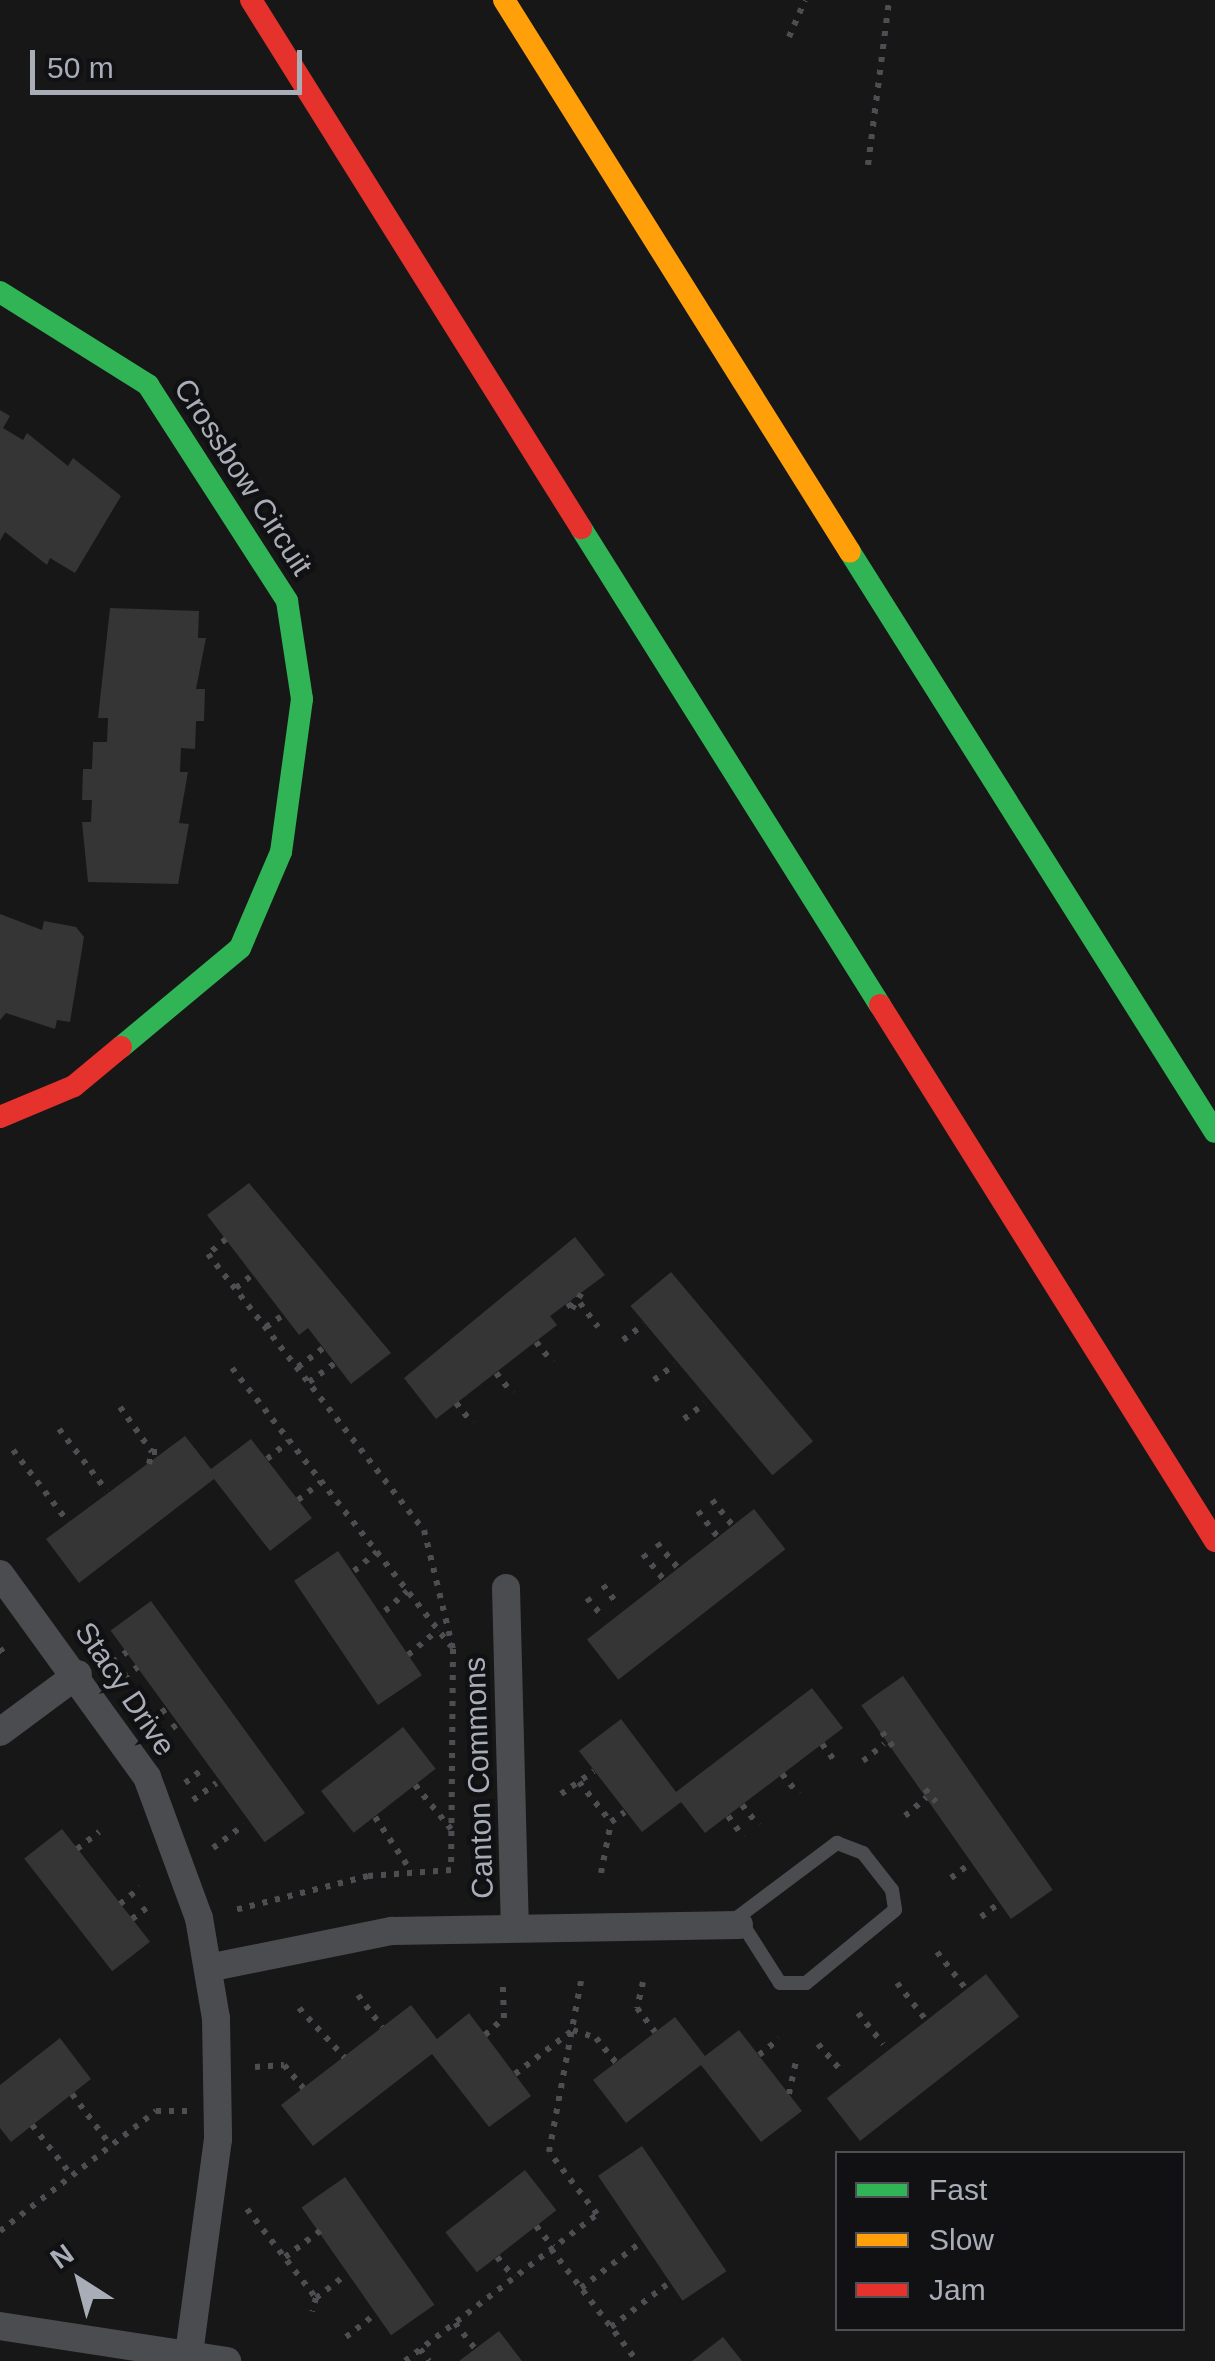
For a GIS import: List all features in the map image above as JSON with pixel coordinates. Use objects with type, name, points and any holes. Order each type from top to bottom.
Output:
[{"type":"main road","points":[[251,0],[1215,1542]]},
{"type":"main road","points":[[504,0],[1215,1132]]},
{"type":"main road","name":"Crossbow Circuit","points":[[0,292],[148,385],[288,601],[302,699],[280,852],[240,948],[74,1086],[0,1116]]},
{"type":"street","name":"Stacy Drive","points":[[0,1574],[78,1674],[168,1822],[208,1968],[218,2139],[188,2358]]},
{"type":"street","name":"Canton Commons","points":[[506,1588],[515,1923],[739,1924]]},
{"type":"street","points":[[0,1732],[78,1674]]},
{"type":"street","points":[[208,1968],[343,1937],[515,1923]]},
{"type":"street","points":[[0,2326],[227,2361]]},
{"type":"lane","points":[[837,1843],[862,1854],[895,1900],[888,1920],[794,1985],[771,1976],[739,1924],[742,1911],[837,1843]]},
{"type":"path","points":[[789,37],[805,0]]},
{"type":"path","points":[[868,165],[889,0]]},
{"type":"path","points":[[226,1240],[208,1254],[424,1530],[453,1649],[451,1870],[412,1872],[231,1911]]},
{"type":"path","points":[[236,1288],[252,1274]]},
{"type":"path","points":[[580,1302],[583,1291]]},
{"type":"path","points":[[568,1303],[580,1302]]},
{"type":"path","points":[[580,1302],[598,1327]]},
{"type":"path","points":[[266,1327],[283,1315]]},
{"type":"path","points":[[623,1340],[644,1324]]},
{"type":"path","points":[[536,1342],[552,1362]]},
{"type":"path","points":[[298,1367],[323,1348]]},
{"type":"path","points":[[308,1382],[335,1363]]},
{"type":"path","points":[[654,1380],[674,1364]]},
{"type":"path","points":[[232,1368],[453,1649]]},
{"type":"path","points":[[496,1373],[512,1393]]},
{"type":"path","points":[[684,1420],[705,1402]]},
{"type":"path","points":[[456,1403],[472,1424]]},
{"type":"path","points":[[120,1407],[152,1452],[149,1464]]},
{"type":"path","points":[[59,1428],[107,1491]]},
{"type":"path","points":[[267,1459],[289,1441]]},
{"type":"path","points":[[13,1450],[68,1522]]},
{"type":"path","points":[[152,1452],[164,1452]]},
{"type":"path","points":[[298,1500],[321,1482]]},
{"type":"path","points":[[712,1500],[733,1526]]},
{"type":"path","points":[[698,1511],[718,1538]]},
{"type":"path","points":[[657,1543],[678,1568]]},
{"type":"path","points":[[354,1571],[377,1552]]},
{"type":"path","points":[[643,1554],[664,1579]]},
{"type":"path","points":[[603,1585],[618,1605]]},
{"type":"path","points":[[385,1611],[407,1592]]},
{"type":"path","points":[[587,1598],[602,1616]]},
{"type":"path","points":[[408,1655],[438,1630]]},
{"type":"path","points":[[114,1662],[127,1652]]},
{"type":"path","points":[[124,1677],[138,1667]]},
{"type":"path","points":[[151,1720],[169,1707]]},
{"type":"path","points":[[162,1736],[180,1722]]},
{"type":"path","points":[[882,1732],[884,1744]]},
{"type":"path","points":[[822,1744],[837,1764]]},
{"type":"path","points":[[884,1744],[894,1749]]},
{"type":"path","points":[[863,1761],[884,1744]]},
{"type":"path","points":[[185,1783],[204,1768]]},
{"type":"path","points":[[561,1794],[594,1771]]},
{"type":"path","points":[[782,1774],[798,1794]]},
{"type":"path","points":[[579,1782],[611,1822]]},
{"type":"path","points":[[193,1800],[216,1783]]},
{"type":"path","points":[[415,1785],[452,1830]]},
{"type":"path","points":[[925,1788],[926,1798]]},
{"type":"path","points":[[926,1798],[936,1802]]},
{"type":"path","points":[[905,1816],[926,1798]]},
{"type":"path","points":[[742,1805],[758,1825]]},
{"type":"path","points":[[601,1872],[611,1822],[625,1812]]},
{"type":"path","points":[[728,1816],[743,1837]]},
{"type":"path","points":[[375,1817],[412,1872]]},
{"type":"path","points":[[213,1848],[244,1825]]},
{"type":"path","points":[[77,1848],[99,1832]]},
{"type":"path","points":[[951,1878],[971,1863]]},
{"type":"path","points":[[120,1904],[140,1888]]},
{"type":"path","points":[[982,1917],[1001,1902]]},
{"type":"path","points":[[132,1919],[152,1904]]},
{"type":"path","points":[[937,1952],[966,1990]]},
{"type":"path","points":[[485,2034],[504,2018],[503,1980]]},
{"type":"path","points":[[405,2361],[597,2214],[549,2152],[582,1981]]},
{"type":"path","points":[[643,1982],[637,2008],[655,2032]]},
{"type":"path","points":[[896,1983],[926,2020]]},
{"type":"path","points":[[358,1995],[382,2027]]},
{"type":"path","points":[[299,2008],[344,2057]]},
{"type":"path","points":[[858,2012],[882,2044]]},
{"type":"path","points":[[573,2030],[596,2038],[616,2063]]},
{"type":"path","points":[[514,2074],[573,2030]]},
{"type":"path","points":[[758,2055],[778,2039]]},
{"type":"path","points":[[818,2044],[844,2074]]},
{"type":"path","points":[[789,2094],[796,2062]]},
{"type":"path","points":[[255,2067],[284,2065],[303,2088]]},
{"type":"path","points":[[72,2094],[111,2146]]},
{"type":"path","points":[[0,2231],[156,2111],[198,2111]]},
{"type":"path","points":[[32,2125],[72,2176]]},
{"type":"path","points":[[248,2209],[316,2298]]},
{"type":"path","points":[[536,2226],[635,2358],[624,2361]]},
{"type":"path","points":[[285,2257],[320,2231]]},
{"type":"path","points":[[581,2288],[640,2243]]},
{"type":"path","points":[[497,2256],[514,2277]]},
{"type":"path","points":[[312,2311],[316,2298],[344,2276]]},
{"type":"path","points":[[611,2327],[670,2282]]},
{"type":"path","points":[[346,2337],[374,2315]]},
{"type":"path","points":[[455,2323],[475,2348]]},
{"type":"path","points":[[420,2350],[430,2361]]},
{"type":"building","points":[[0,410],[10,416],[3,428],[23,440],[27,433],[68,466],[73,458],[121,496],[75,573],[50,558],[47,565],[5,532],[0,541]]},
{"type":"building","points":[[110,608],[199,611],[198,638],[206,638],[196,689],[205,689],[204,721],[196,721],[195,749],[181,748],[180,772],[188,772],[179,823],[189,824],[178,884],[88,882],[82,822],[91,822],[92,800],[82,800],[83,769],[92,769],[93,742],[107,742],[108,718],[98,718]]},
{"type":"building","points":[[0,914],[42,930],[44,921],[76,927],[84,937],[70,1022],[57,1020],[55,1029],[6,1013],[0,1020]]},
{"type":"building","points":[[249,1183],[391,1353],[351,1384],[308,1328],[299,1335],[207,1215]]},
{"type":"building","points":[[575,1237],[605,1275],[550,1316],[557,1325],[436,1419],[404,1378]]},
{"type":"building","points":[[671,1272],[813,1441],[772,1475],[630,1306]]},
{"type":"building","points":[[185,1436],[211,1469],[251,1439],[312,1518],[270,1551],[214,1479],[79,1583],[46,1539]]},
{"type":"building","points":[[754,1509],[785,1549],[618,1680],[587,1640]]},
{"type":"building","points":[[338,1551],[422,1675],[378,1705],[294,1581]]},
{"type":"building","points":[[151,1601],[305,1813],[265,1842],[111,1630]]},
{"type":"building","points":[[903,1676],[1053,1890],[1011,1919],[861,1705]]},
{"type":"building","points":[[812,1688],[843,1728],[705,1833],[681,1802],[642,1832],[579,1751],[621,1719],[676,1792]]},
{"type":"building","points":[[403,1727],[436,1769],[354,1833],[321,1791]]},
{"type":"building","points":[[62,1829],[150,1942],[112,1971],[24,1859]]},
{"type":"building","points":[[986,1974],[1019,2017],[860,2141],[827,2098]]},
{"type":"building","points":[[411,2005],[437,2039],[469,2013],[531,2096],[489,2127],[432,2054],[313,2146],[281,2105]]},
{"type":"building","points":[[675,2017],[705,2056],[739,2030],[802,2111],[761,2142],[701,2065],[626,2123],[593,2080]]},
{"type":"building","points":[[60,2038],[91,2079],[11,2142],[0,2128],[0,2085]]},
{"type":"building","points":[[642,2146],[726,2271],[682,2301],[598,2176]]},
{"type":"building","points":[[525,2170],[556,2210],[477,2272],[445,2232]]},
{"type":"building","points":[[345,2177],[434,2305],[391,2335],[302,2207]]},
{"type":"building","points":[[499,2331],[522,2361],[459,2361]]},
{"type":"building","points":[[723,2337],[742,2361],[692,2361]]},
{"type":"traffic: fast","points":[[0,292],[148,385],[287,601],[302,699],[281,852],[240,948],[121,1047]]},
{"type":"traffic: fast","points":[[581,528],[880,1005]]},
{"type":"traffic: fast","points":[[850,552],[1215,1132]]},
{"type":"traffic: slow","points":[[504,0],[850,552]]},
{"type":"traffic: jam","points":[[251,0],[581,528]]},
{"type":"traffic: jam","points":[[880,1005],[1215,1541]]},
{"type":"traffic: jam","points":[[0,1117],[74,1086],[121,1047]]}]
